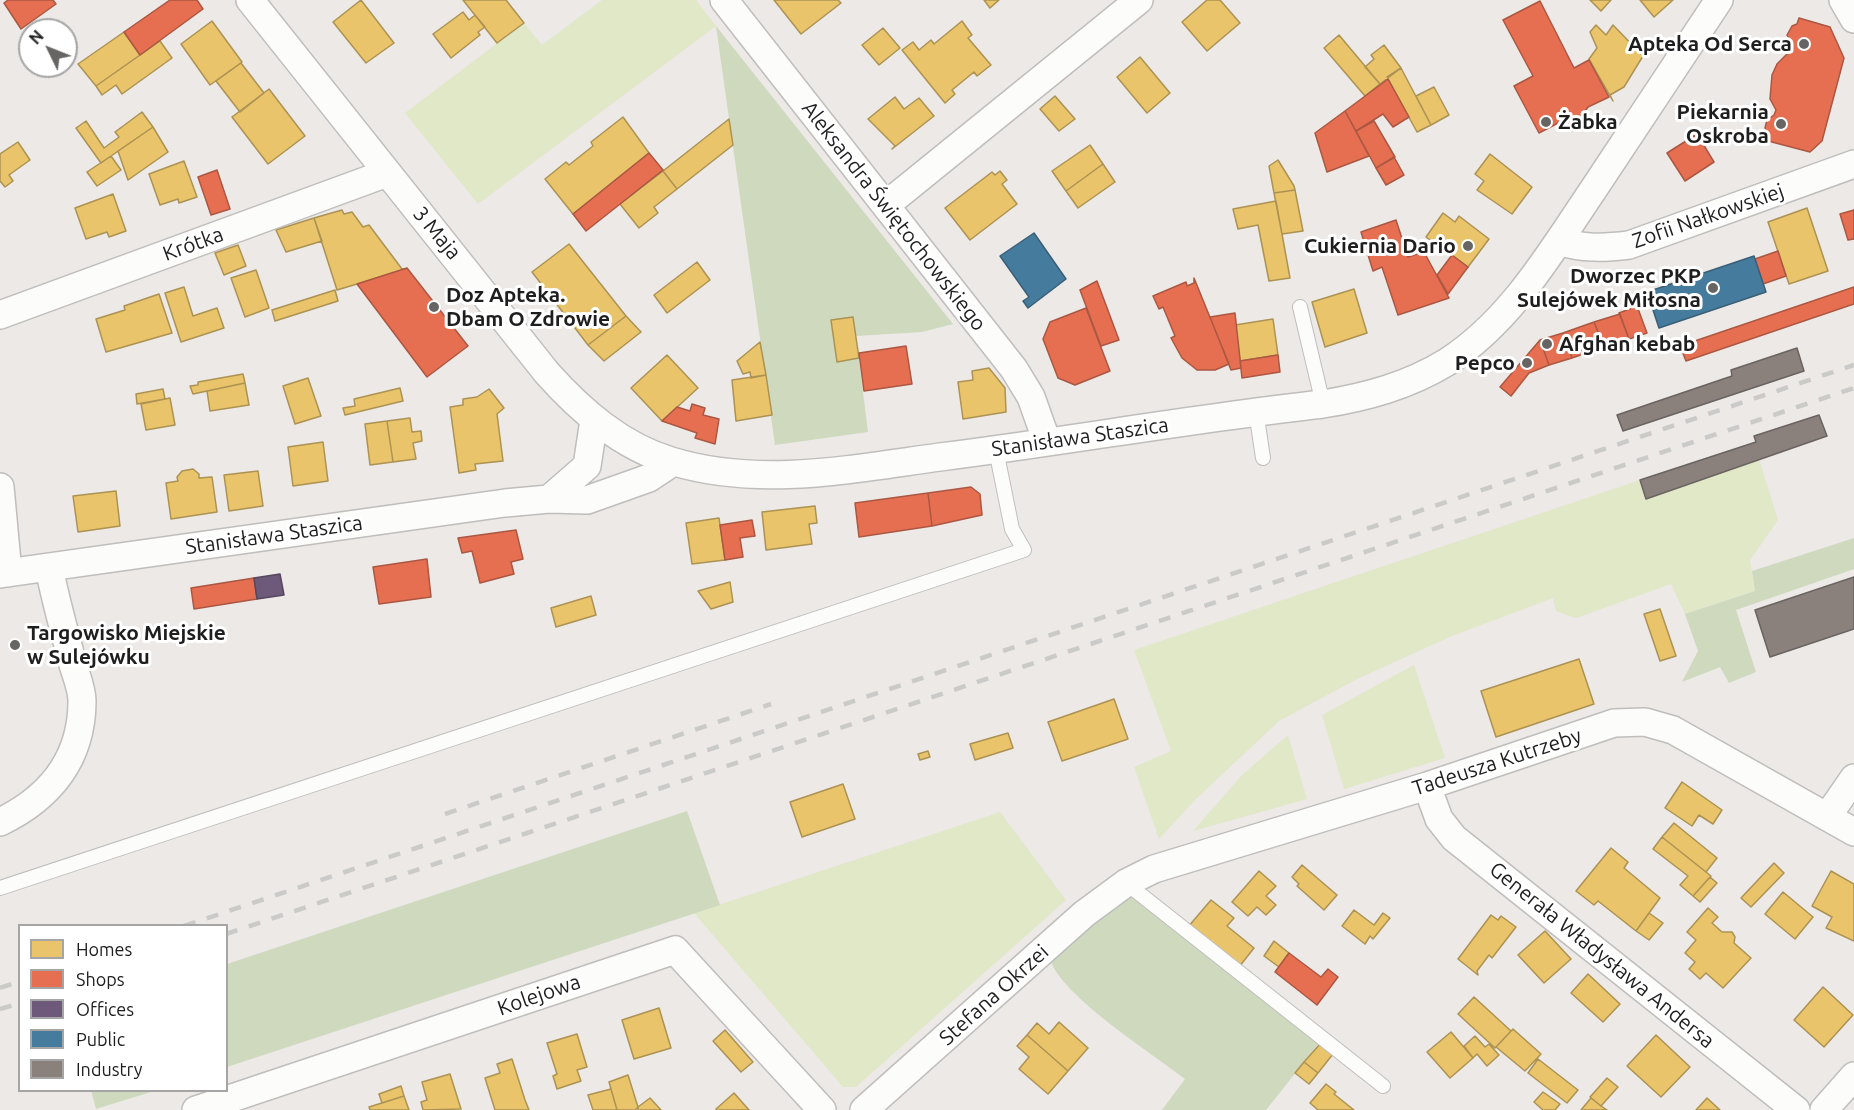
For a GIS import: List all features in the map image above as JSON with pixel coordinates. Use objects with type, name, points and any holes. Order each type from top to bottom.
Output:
[{"type":"street","name":"3 Maja","points":[[250,0],[547,373],[594,420],[631,445],[673,462]]},
{"type":"street","name":"Aleksandra Świętochowskiego","points":[[724,0],[1014,369],[1030,397],[1047,442]]},
{"type":"street","points":[[886,205],[1139,0]]},
{"type":"street","name":"Stanisława Staszica","points":[[4,574],[549,499],[587,500],[649,478],[673,462],[739,475],[782,476],[996,450],[1256,411],[1323,404],[1357,398],[1395,387],[1454,357],[1486,331],[1507,309],[1559,241],[1719,0]]},
{"type":"street","points":[[1843,0],[1854,19]]},
{"type":"street","name":"Zofii Nałkowskiej","points":[[1559,241],[1572,245],[1601,248],[1629,245],[1854,164]]},
{"type":"street","name":"Krótka","points":[[0,315],[387,173]]},
{"type":"street","points":[[549,499],[587,466],[594,420]]},
{"type":"street","points":[[0,487],[4,574]]},
{"type":"street","points":[[0,822],[29,807],[54,785],[71,755],[80,722],[82,699],[49,567]]},
{"type":"street","name":"Tadeusza Kutrzeby","points":[[1126,883],[1154,869],[1427,786],[1614,723],[1638,722],[1672,730],[1854,831]]},
{"type":"street","points":[[1827,817],[1853,780]]},
{"type":"street","name":"Generała Władysława Andersa","points":[[1427,786],[1439,819],[1454,838],[1796,1110]]},
{"type":"street","name":"Stefana Okrzei","points":[[864,1110],[1084,914],[1126,883]]},
{"type":"street","name":"Kolejowa","points":[[196,1110],[675,950],[822,1110]]},
{"type":"street","points":[[1824,1110],[1854,1076]]},
{"type":"lane","points":[[1300,307],[1323,404]]},
{"type":"lane","points":[[1256,411],[1263,458]]},
{"type":"lane","points":[[0,888],[1024,550],[1012,529],[996,450]]},
{"type":"lane","points":[[1126,883],[1383,1086]]},
{"type":"green space","points":[[602,0],[696,0],[716,26],[478,204],[405,113],[524,23],[542,45]]},
{"type":"green space","points":[[716,26],[953,324],[922,332],[856,336],[868,432],[775,445]]},
{"type":"green space","points":[[1759,459],[1778,520],[1750,560],[1755,591],[1685,614],[1671,584],[1576,618],[1556,611],[1553,598],[1452,636],[1357,679],[1279,721],[1196,799],[1159,839],[1134,767],[1171,751],[1134,650],[1640,480],[1646,499]]},
{"type":"green space","points":[[1854,538],[1854,569],[1736,610],[1756,672],[1729,683],[1720,667],[1682,682],[1698,651],[1685,614],[1755,591],[1752,571]]},
{"type":"green space","points":[[1414,665],[1445,758],[1344,789],[1322,715]]},
{"type":"green space","points":[[1288,735],[1307,799],[1193,831],[1242,775]]},
{"type":"green space","points":[[687,811],[720,905],[228,1067],[228,964]]},
{"type":"green space","points":[[1000,812],[1066,900],[856,1087],[843,1087],[694,913]]},
{"type":"green space","points":[[1130,892],[1320,1042],[1266,1110],[1162,1110],[1185,1079],[1109,1023],[1071,989],[1057,973],[1050,959]]},
{"type":"green space","points":[[92,1092],[151,1092],[96,1109]]},
{"type":"building: Homes","points":[[361,0],[394,43],[366,63],[333,22]]},
{"type":"building: Homes","points":[[463,0],[506,0],[524,23],[497,43]]},
{"type":"building: Homes","points":[[774,0],[838,0],[841,3],[801,34]]},
{"type":"building: Homes","points":[[984,0],[999,0],[990,8]]},
{"type":"building: Homes","points":[[1207,0],[1220,0],[1240,23],[1207,51],[1182,22]]},
{"type":"building: Homes","points":[[1590,0],[1611,0],[1601,11]]},
{"type":"building: Homes","points":[[1640,0],[1673,0],[1654,17]]},
{"type":"building: Homes","points":[[463,12],[469,20],[475,15],[485,27],[478,32],[480,35],[451,58],[433,34]]},
{"type":"building: Homes","points":[[212,21],[242,62],[210,85],[181,44]]},
{"type":"building: Homes","points":[[962,21],[972,35],[968,38],[991,65],[977,76],[974,72],[952,90],[955,94],[945,103],[902,50],[913,42],[919,50],[931,40],[934,44]]},
{"type":"building: Homes","points":[[1596,25],[1606,35],[1613,25],[1643,56],[1624,87],[1610,95],[1613,101],[1589,59],[1597,48],[1590,32]]},
{"type":"building: Homes","points":[[883,28],[900,48],[879,65],[862,45]]},
{"type":"building: Homes","points":[[124,32],[140,55],[96,86],[78,64]]},
{"type":"building: Homes","points":[[1339,35],[1380,84],[1365,96],[1324,48]]},
{"type":"building: Homes","points":[[160,41],[172,58],[122,94],[116,85],[102,95],[96,86]]},
{"type":"building: Homes","points":[[1384,45],[1401,68],[1380,84],[1365,67],[1374,59],[1371,55]]},
{"type":"building: Homes","points":[[1140,57],[1170,93],[1147,113],[1117,77]]},
{"type":"building: Homes","points":[[241,63],[264,93],[240,112],[216,81]]},
{"type":"building: Homes","points":[[1401,68],[1431,125],[1417,132],[1387,77]]},
{"type":"building: Homes","points":[[1434,87],[1449,115],[1431,125],[1416,96]]},
{"type":"building: Homes","points":[[269,89],[305,136],[268,164],[232,117]]},
{"type":"building: Homes","points":[[1055,96],[1075,119],[1059,131],[1040,109]]},
{"type":"building: Homes","points":[[895,97],[904,109],[919,98],[934,116],[892,149],[895,146],[868,119]]},
{"type":"building: Homes","points":[[142,112],[153,127],[101,163],[76,128],[86,121],[104,148],[119,137],[115,132]]},
{"type":"building: Homes","points":[[623,117],[649,153],[573,214],[545,179],[566,162],[569,165],[593,146],[591,142]]},
{"type":"building: Homes","points":[[729,119],[733,145],[677,189],[663,171]]},
{"type":"building: Homes","points":[[153,127],[168,152],[128,180],[118,151]]},
{"type":"building: Homes","points":[[18,142],[30,160],[9,175],[13,181],[5,187],[0,181],[0,154]]},
{"type":"building: Homes","points":[[1090,145],[1103,164],[1066,191],[1052,171]]},
{"type":"building: Homes","points":[[1490,154],[1532,187],[1512,214],[1477,190],[1484,181],[1475,174]]},
{"type":"building: Homes","points":[[111,156],[121,170],[97,186],[87,172]]},
{"type":"building: Homes","points":[[1278,160],[1295,190],[1274,193],[1269,166]]},
{"type":"building: Homes","points":[[184,161],[197,197],[179,203],[178,199],[160,205],[149,174]]},
{"type":"building: Homes","points":[[1103,164],[1115,182],[1078,208],[1066,191]]},
{"type":"building: Homes","points":[[663,171],[677,189],[654,207],[658,213],[639,228],[620,204]]},
{"type":"building: Homes","points":[[1000,171],[1007,180],[1002,184],[1017,204],[970,240],[945,208],[992,172],[995,175]]},
{"type":"building: Homes","points":[[1295,190],[1303,231],[1282,234],[1274,193]]},
{"type":"building: Homes","points":[[113,194],[126,231],[109,237],[107,232],[86,239],[75,208]]},
{"type":"building: Homes","points":[[1276,201],[1290,278],[1269,281],[1258,225],[1238,229],[1233,209]]},
{"type":"building: Homes","points":[[1807,208],[1828,271],[1789,284],[1768,222]]},
{"type":"building: Homes","points":[[342,210],[344,214],[352,212],[363,227],[369,225],[402,269],[407,269],[337,290],[314,218]]},
{"type":"building: Homes","points":[[1443,213],[1455,222],[1459,216],[1489,239],[1468,267],[1426,237]]},
{"type":"building: Homes","points":[[314,218],[322,241],[286,252],[276,230]]},
{"type":"building: Homes","points":[[569,244],[626,316],[588,345],[532,272]]},
{"type":"building: Homes","points":[[238,245],[246,266],[224,275],[215,253]]},
{"type":"building: Homes","points":[[697,262],[710,280],[667,313],[654,295]]},
{"type":"building: Homes","points":[[256,270],[269,308],[245,317],[231,278]]},
{"type":"building: Homes","points":[[184,287],[193,316],[217,308],[224,328],[181,342],[165,293]]},
{"type":"building: Homes","points":[[1354,289],[1367,333],[1325,347],[1312,302]]},
{"type":"building: Homes","points":[[335,290],[338,301],[275,321],[272,310]]},
{"type":"building: Homes","points":[[159,294],[172,333],[106,352],[96,319],[125,310],[124,306]]},
{"type":"building: Homes","points":[[626,316],[641,332],[604,361],[588,345]]},
{"type":"building: Homes","points":[[853,317],[859,358],[837,362],[831,320]]},
{"type":"building: Homes","points":[[1273,319],[1278,355],[1240,361],[1235,325]]},
{"type":"building: Homes","points":[[760,342],[766,375],[751,378],[750,372],[743,374],[737,361]]},
{"type":"building: Homes","points":[[667,355],[698,388],[662,421],[631,388]]},
{"type":"building: Homes","points":[[989,368],[1005,388],[1006,412],[963,419],[958,382],[973,380],[972,371]]},
{"type":"building: Homes","points":[[243,374],[245,383],[193,394],[190,386],[198,385],[198,382]]},
{"type":"building: Homes","points":[[766,375],[772,415],[736,421],[732,380]]},
{"type":"building: Homes","points":[[308,378],[321,416],[295,424],[283,386]]},
{"type":"building: Homes","points":[[245,383],[249,405],[210,411],[207,391]]},
{"type":"building: Homes","points":[[400,388],[403,401],[345,415],[343,408],[355,406],[354,399]]},
{"type":"building: Homes","points":[[163,389],[165,399],[137,404],[136,394]]},
{"type":"building: Homes","points":[[489,389],[504,408],[497,414],[503,461],[475,464],[476,470],[459,473],[450,407],[463,405],[463,399],[477,397]]},
{"type":"building: Homes","points":[[170,398],[175,425],[146,430],[141,404]]},
{"type":"building: Homes","points":[[410,418],[412,432],[421,431],[422,441],[413,443],[416,459],[393,462],[387,421]]},
{"type":"building: Homes","points":[[387,421],[393,462],[370,465],[365,424]]},
{"type":"building: Homes","points":[[323,442],[328,481],[293,486],[288,447]]},
{"type":"building: Homes","points":[[193,469],[199,474],[199,478],[212,477],[217,512],[171,519],[166,483],[178,481],[177,477],[182,471]]},
{"type":"building: Homes","points":[[258,471],[263,506],[229,511],[224,475]]},
{"type":"building: Homes","points":[[116,491],[120,526],[78,532],[73,496]]},
{"type":"building: Homes","points":[[815,506],[817,523],[809,524],[812,544],[766,550],[762,512]]},
{"type":"building: Homes","points":[[719,518],[725,560],[692,564],[686,523]]},
{"type":"building: Homes","points":[[730,582],[733,602],[711,609],[698,591]]},
{"type":"building: Homes","points":[[591,596],[596,615],[556,627],[551,608]]},
{"type":"building: Homes","points":[[1660,609],[1676,656],[1660,661],[1644,614]]},
{"type":"building: Homes","points":[[1579,659],[1594,704],[1496,737],[1481,691]]},
{"type":"building: Homes","points":[[1114,699],[1128,739],[1062,761],[1048,722]]},
{"type":"building: Homes","points":[[1008,733],[1013,748],[975,760],[970,744]]},
{"type":"building: Homes","points":[[928,751],[930,757],[920,760],[918,754]]},
{"type":"building: Homes","points":[[1682,782],[1722,810],[1713,824],[1699,815],[1692,826],[1665,808]]},
{"type":"building: Homes","points":[[843,784],[855,819],[802,837],[790,802]]},
{"type":"building: Homes","points":[[1674,823],[1717,858],[1706,872],[1662,837]]},
{"type":"building: Homes","points":[[1662,837],[1711,876],[1693,896],[1680,885],[1688,876],[1653,849]]},
{"type":"building: Homes","points":[[1611,848],[1628,862],[1624,868],[1660,898],[1636,931],[1598,901],[1594,905],[1576,891]]},
{"type":"building: Homes","points":[[1774,863],[1784,873],[1751,907],[1741,898]]},
{"type":"building: Homes","points":[[1302,865],[1337,895],[1324,910],[1297,886],[1299,884],[1292,877]]},
{"type":"building: Homes","points":[[1259,871],[1276,886],[1266,896],[1276,905],[1266,915],[1257,907],[1248,916],[1232,902]]},
{"type":"building: Homes","points":[[1831,871],[1854,884],[1854,941],[1826,928],[1832,917],[1812,906]]},
{"type":"building: Homes","points":[[1710,877],[1717,883],[1700,902],[1693,896]]},
{"type":"building: Homes","points":[[1783,892],[1813,917],[1795,939],[1765,914]]},
{"type":"building: Homes","points":[[1211,900],[1234,918],[1227,926],[1254,948],[1239,967],[1188,927]]},
{"type":"building: Homes","points":[[1708,908],[1718,917],[1712,923],[1722,932],[1732,932],[1735,937],[1734,943],[1751,958],[1723,988],[1706,973],[1700,979],[1689,969],[1695,962],[1685,953],[1696,940],[1687,932]]},
{"type":"building: Homes","points":[[1354,910],[1374,925],[1383,913],[1390,918],[1373,939],[1370,936],[1365,944],[1342,926]]},
{"type":"building: Homes","points":[[1649,913],[1663,923],[1649,940],[1636,931]]},
{"type":"building: Homes","points":[[1491,915],[1498,920],[1501,916],[1516,927],[1492,958],[1489,955],[1477,971],[1478,975],[1458,959]]},
{"type":"building: Homes","points":[[1545,931],[1571,959],[1544,983],[1518,955]]},
{"type":"building: Homes","points":[[1274,941],[1289,953],[1279,967],[1264,956]]},
{"type":"building: Homes","points":[[1588,974],[1620,1004],[1603,1022],[1571,993]]},
{"type":"building: Homes","points":[[1823,987],[1853,1015],[1824,1047],[1794,1020]]},
{"type":"building: Homes","points":[[1474,997],[1511,1031],[1495,1048],[1458,1014]]},
{"type":"building: Homes","points":[[659,1008],[671,1048],[634,1059],[622,1020]]},
{"type":"building: Homes","points":[[1059,1022],[1088,1048],[1068,1071],[1027,1035],[1037,1023],[1049,1034]]},
{"type":"building: Homes","points":[[1513,1029],[1541,1054],[1525,1071],[1496,1047]]},
{"type":"building: Homes","points":[[725,1030],[753,1062],[741,1072],[713,1041]]},
{"type":"building: Homes","points":[[1451,1032],[1473,1058],[1450,1078],[1427,1052]]},
{"type":"building: Homes","points":[[577,1034],[587,1067],[577,1070],[581,1081],[557,1089],[553,1076],[557,1074],[547,1043]]},
{"type":"building: Homes","points":[[1027,1035],[1068,1071],[1048,1094],[1019,1069],[1029,1057],[1017,1046]]},
{"type":"building: Homes","points":[[1656,1035],[1690,1067],[1661,1097],[1627,1066]]},
{"type":"building: Homes","points":[[1475,1036],[1485,1047],[1489,1044],[1499,1055],[1487,1066],[1477,1054],[1473,1058],[1464,1046]]},
{"type":"building: Homes","points":[[1321,1043],[1333,1054],[1318,1073],[1304,1062]]},
{"type":"building: Homes","points":[[512,1059],[529,1110],[495,1110],[485,1078],[500,1073],[497,1064]]},
{"type":"building: Homes","points":[[1538,1059],[1578,1090],[1567,1103],[1528,1073]]},
{"type":"building: Homes","points":[[1304,1062],[1318,1073],[1309,1084],[1295,1073]]},
{"type":"building: Homes","points":[[450,1074],[461,1109],[423,1110],[421,1102],[427,1100],[422,1082]]},
{"type":"building: Homes","points":[[628,1075],[638,1107],[635,1110],[617,1110],[609,1082]]},
{"type":"building: Homes","points":[[1607,1078],[1618,1087],[1601,1106],[1590,1097]]},
{"type":"building: Homes","points":[[1326,1084],[1336,1092],[1334,1094],[1354,1110],[1318,1110],[1310,1103]]},
{"type":"building: Homes","points":[[401,1086],[404,1096],[382,1103],[379,1094]]},
{"type":"building: Homes","points":[[611,1089],[617,1110],[593,1110],[588,1095]]},
{"type":"building: Homes","points":[[1543,1092],[1560,1104],[1555,1110],[1543,1110],[1534,1102]]},
{"type":"building: Homes","points":[[734,1093],[749,1110],[716,1109]]},
{"type":"building: Homes","points":[[404,1096],[409,1110],[370,1110],[369,1107]]},
{"type":"building: Homes","points":[[650,1098],[661,1110],[638,1110],[638,1107]]},
{"type":"building: Homes","points":[[1591,1098],[1601,1106],[1607,1110],[1581,1110]]},
{"type":"building: Homes","points":[[1707,1098],[1720,1110],[1696,1110]]},
{"type":"building: Shops","points":[[8,0],[53,0],[56,4],[36,18],[18,18],[18,24],[4,3]]},
{"type":"building: Shops","points":[[170,0],[197,0],[203,9],[140,55],[124,32]]},
{"type":"building: Shops","points":[[1540,1],[1574,68],[1589,60],[1609,97],[1588,107],[1572,131],[1560,122],[1539,133],[1514,86],[1533,76],[1503,20]]},
{"type":"building: Shops","points":[[1799,18],[1830,27],[1844,58],[1822,141],[1810,152],[1768,141],[1769,135],[1765,128],[1767,120],[1774,115],[1776,110],[1770,99],[1772,75],[1777,64],[1791,50],[1792,45],[1787,35],[1792,26],[1797,24]]},
{"type":"building: Shops","points":[[1388,79],[1409,117],[1393,127],[1383,114],[1356,131],[1345,111]]},
{"type":"building: Shops","points":[[1345,111],[1369,156],[1327,172],[1315,133]]},
{"type":"building: Shops","points":[[1374,121],[1395,157],[1376,168],[1356,131]]},
{"type":"building: Shops","points":[[1697,134],[1714,162],[1685,181],[1667,153]]},
{"type":"building: Shops","points":[[649,153],[663,170],[586,231],[573,214]]},
{"type":"building: Shops","points":[[1394,157],[1404,175],[1386,185],[1376,168]]},
{"type":"building: Shops","points":[[217,170],[230,209],[211,215],[198,177]]},
{"type":"building: Shops","points":[[1854,210],[1854,239],[1848,240],[1840,214]]},
{"type":"building: Shops","points":[[1396,220],[1408,257],[1424,252],[1449,298],[1398,315],[1382,267],[1373,271],[1361,232]]},
{"type":"building: Shops","points":[[1778,251],[1786,276],[1763,284],[1755,259]]},
{"type":"building: Shops","points":[[1452,255],[1468,267],[1448,294],[1437,275]]},
{"type":"building: Shops","points":[[407,268],[468,346],[427,377],[357,284]]},
{"type":"building: Shops","points":[[1194,278],[1229,364],[1215,370],[1197,370],[1182,358],[1171,338],[1175,336],[1163,307],[1159,309],[1153,296],[1186,282],[1187,286],[1194,283]]},
{"type":"building: Shops","points":[[1097,281],[1119,340],[1101,346],[1080,290]]},
{"type":"building: Shops","points":[[1854,287],[1854,304],[1686,361],[1680,346]]},
{"type":"building: Shops","points":[[1637,306],[1647,333],[1629,339],[1619,313]]},
{"type":"building: Shops","points":[[1086,308],[1110,371],[1075,385],[1058,378],[1043,339],[1050,322]]},
{"type":"building: Shops","points":[[1235,313],[1241,368],[1231,370],[1210,317]]},
{"type":"building: Shops","points":[[1620,314],[1629,339],[1604,347],[1594,322]]},
{"type":"building: Shops","points":[[1594,322],[1604,347],[1572,358],[1563,333]]},
{"type":"building: Shops","points":[[1563,333],[1572,358],[1549,365],[1540,340]]},
{"type":"building: Shops","points":[[1540,340],[1549,365],[1529,373],[1511,396],[1500,387]]},
{"type":"building: Shops","points":[[906,346],[912,384],[864,391],[859,353]]},
{"type":"building: Shops","points":[[1278,355],[1280,372],[1242,378],[1240,361]]},
{"type":"building: Shops","points":[[692,404],[705,408],[703,415],[719,419],[715,444],[695,438],[697,433],[662,421],[677,407],[690,411]]},
{"type":"building: Shops","points":[[971,487],[980,494],[982,515],[932,526],[928,493]]},
{"type":"building: Shops","points":[[928,493],[932,526],[859,537],[855,503]]},
{"type":"building: Shops","points":[[752,520],[755,536],[740,538],[743,557],[725,560],[720,525]]},
{"type":"building: Shops","points":[[516,530],[523,559],[511,562],[514,574],[480,583],[472,551],[462,553],[458,538]]},
{"type":"building: Shops","points":[[427,559],[431,597],[379,604],[373,567]]},
{"type":"building: Shops","points":[[254,578],[257,599],[194,609],[191,588]]},
{"type":"building: Shops","points":[[1289,953],[1321,977],[1328,969],[1338,977],[1317,1005],[1275,972]]},
{"type":"building: Offices","points":[[280,574],[284,595],[257,599],[254,578]]},
{"type":"building: Public","points":[[1034,233],[1066,279],[1028,308],[1023,301],[1029,297],[1000,256]]},
{"type":"building: Public","name":"Dworzec PKP Sulejówek Miłosna","points":[[1754,256],[1766,292],[1659,328],[1647,292]]},
{"type":"building: Industry","points":[[1797,348],[1804,371],[1623,431],[1617,415],[1732,376],[1731,370]]},
{"type":"building: Industry","points":[[1819,415],[1827,436],[1646,499],[1640,480],[1756,442],[1754,436]]},
{"type":"building: Industry","points":[[1854,577],[1854,629],[1770,657],[1755,610]]},
{"type":"railway","points":[[190,924],[1854,365]]},
{"type":"railway","points":[[228,933],[1854,388]]},
{"type":"railway","points":[[445,814],[771,704]]},
{"type":"railway","points":[[0,988],[18,982]]},
{"type":"railway","points":[[0,1009],[18,1004]]},
{"type":"place","name":"Apteka Od Serca","points":[[1804,44]]},
{"type":"place","name":"Żabka","points":[[1546,122]]},
{"type":"place","name":"Piekarnia Oskroba","points":[[1781,124]]},
{"type":"place","name":"Cukiernia Dario","points":[[1468,246]]},
{"type":"place","name":"Dworzec PKP Sulejówek Miłosna","points":[[1713,288]]},
{"type":"place","name":"Doz Apteka. Dbam O Zdrowie","points":[[434,307]]},
{"type":"place","name":"Afghan kebab","points":[[1547,344]]},
{"type":"place","name":"Pepco","points":[[1527,363]]},
{"type":"place","name":"Targowisko Miejskie w Sulejówku","points":[[15,645]]}]
